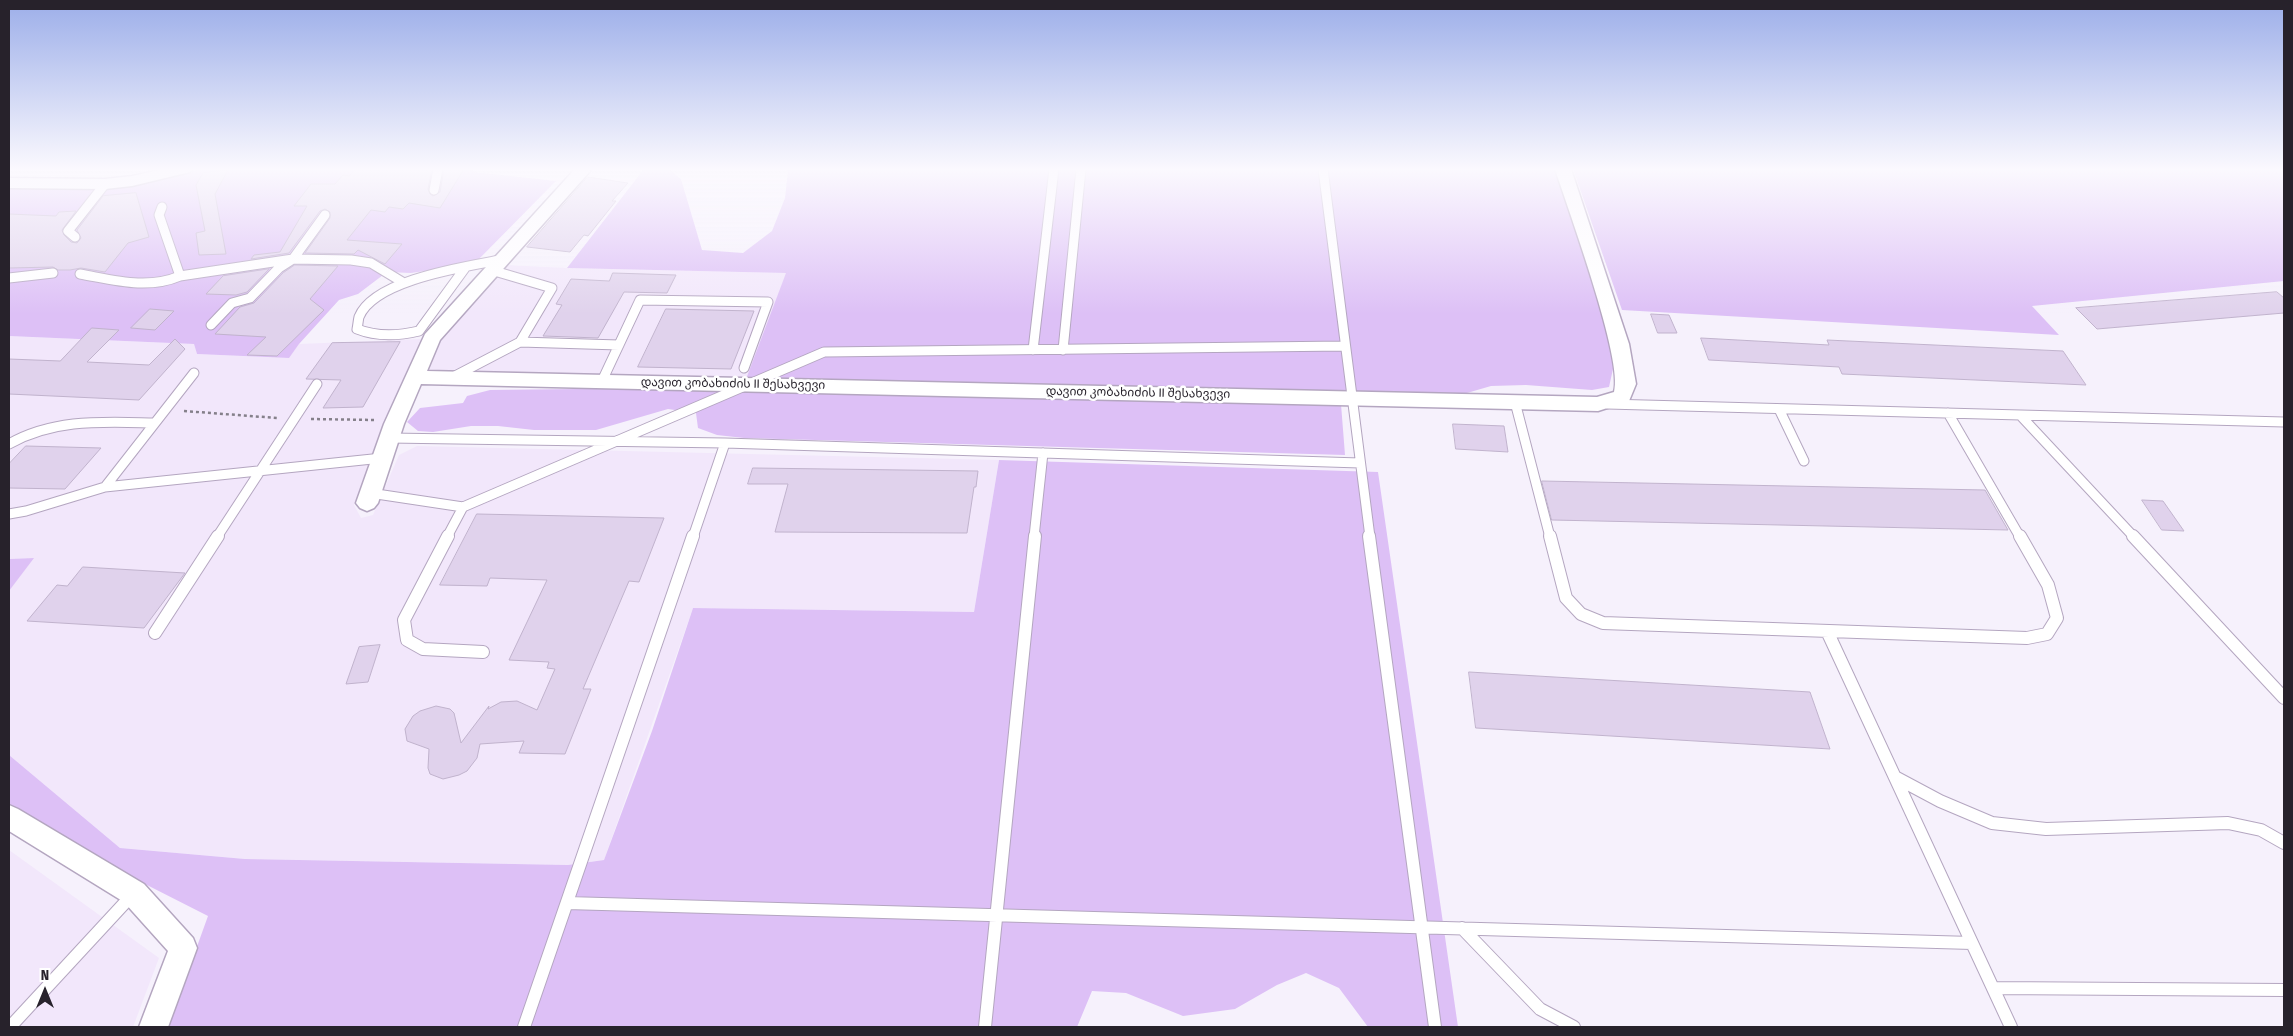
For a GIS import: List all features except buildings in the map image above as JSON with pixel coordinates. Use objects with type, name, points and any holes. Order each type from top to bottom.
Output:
[{"type":"street","points":[[368,498],[389,438],[432,338],[539,217]]},
{"type":"street","name":"დავით კობახიძის II შესახვევი","points":[[415,376],[602,381],[745,376],[1351,398],[1598,404],[1622,396],[1626,384],[1620,344],[1579,217]]},
{"type":"street","points":[[9,817],[134,893],[183,948],[154,1027]]},
{"type":"lane","points":[[75,237],[68,231],[79,217]]},
{"type":"lane","points":[[159,217],[180,276]]},
{"type":"lane","points":[[211,325],[232,303],[250,298],[279,268],[293,259],[324,217]]},
{"type":"lane","points":[[1033,350],[1048,217]]},
{"type":"lane","points":[[1063,350],[1077,217]]},
{"type":"lane","points":[[1329,217],[1351,398],[1435,1027]]},
{"type":"lane","points":[[80,274],[142,284],[164,284],[180,276],[293,259],[351,260],[370,263],[404,284]]},
{"type":"lane","points":[[465,268],[419,331],[407,334],[369,335],[357,329],[359,317],[368,306],[388,289],[416,278],[465,268],[495,265],[552,288],[520,342]]},
{"type":"lane","points":[[9,278],[53,273]]},
{"type":"lane","points":[[602,381],[640,300],[768,302],[745,376]]},
{"type":"lane","points":[[453,377],[520,342],[619,345]]},
{"type":"lane","points":[[368,498],[463,506],[618,441],[745,376],[824,352],[1345,346]]},
{"type":"lane","points":[[105,488],[194,372]]},
{"type":"lane","points":[[155,633],[317,384]]},
{"type":"lane","points":[[1515,402],[1566,598],[1581,614],[1603,623],[2028,638],[2047,634],[2057,618],[2048,585],[1948,413]]},
{"type":"lane","points":[[1598,404],[2284,422]]},
{"type":"lane","points":[[1779,409],[1804,461]]},
{"type":"lane","points":[[2020,415],[2284,698]]},
{"type":"lane","points":[[9,444],[22,434],[63,424],[155,423]]},
{"type":"lane","points":[[389,438],[725,443],[1360,463]]},
{"type":"lane","points":[[524,1027],[725,443]]},
{"type":"lane","points":[[985,1027],[1043,453]]},
{"type":"lane","points":[[9,514],[26,511],[105,488],[382,458]]},
{"type":"lane","points":[[463,506],[404,620],[407,640],[423,649],[484,652]]},
{"type":"lane","points":[[1827,631],[2011,1027]]},
{"type":"lane","points":[[1895,777],[1992,823],[2046,829],[2228,823],[2261,830],[2284,843]]},
{"type":"lane","points":[[10,1027],[134,893]]},
{"type":"lane","points":[[567,902],[1972,943]]},
{"type":"lane","points":[[1462,928],[1540,1009],[1574,1027]]},
{"type":"lane","points":[[1993,988],[2284,990]]},
{"type":"shaded area","points":[[9,217],[520,217],[478,260],[453,267],[411,273],[387,272],[358,294],[339,300],[299,344],[289,358],[197,354],[194,344],[9,336]]},
{"type":"shaded area","points":[[606,217],[692,217],[702,250],[743,253],[772,231],[777,217],[1572,217],[1613,343],[1613,369],[1609,387],[1592,390],[1526,385],[1491,386],[1460,395],[746,379],[786,273],[567,268]]},
{"type":"shaded area","points":[[1590,217],[2284,217],[2284,281],[2032,306],[2059,335],[1622,310]]},
{"type":"shaded area","points":[[504,265],[787,273],[746,379],[424,371],[439,338]]},
{"type":"shaded area","points":[[9,336],[194,344],[197,354],[288,358],[299,344],[422,339],[354,505],[361,518],[373,515],[399,455],[417,446],[999,460],[974,612],[693,608],[604,860],[568,865],[245,859],[120,848],[9,755],[9,591],[33,558],[9,559]]},
{"type":"shaded area","points":[[660,388],[1341,404],[1345,455],[744,438],[717,435],[698,428],[696,413],[668,409],[596,430],[534,430],[498,426],[471,426],[433,432],[418,431],[407,422],[420,408],[463,403],[467,396],[490,390]]},
{"type":"shaded area","points":[[999,460],[1378,472],[1458,1027],[1368,1027],[1339,988],[1306,973],[1277,985],[1235,1009],[1183,1016],[1126,993],[1092,991],[1077,1027],[168,1027],[208,916],[74,848],[9,804],[9,755],[120,848],[245,859],[568,865],[604,860],[652,731],[693,608],[974,612]]},
{"type":"shaded area","points":[[34,558],[9,591],[9,559]]},
{"type":"shaded area","points":[[9,850],[159,958],[133,1027],[9,1027]]}]
